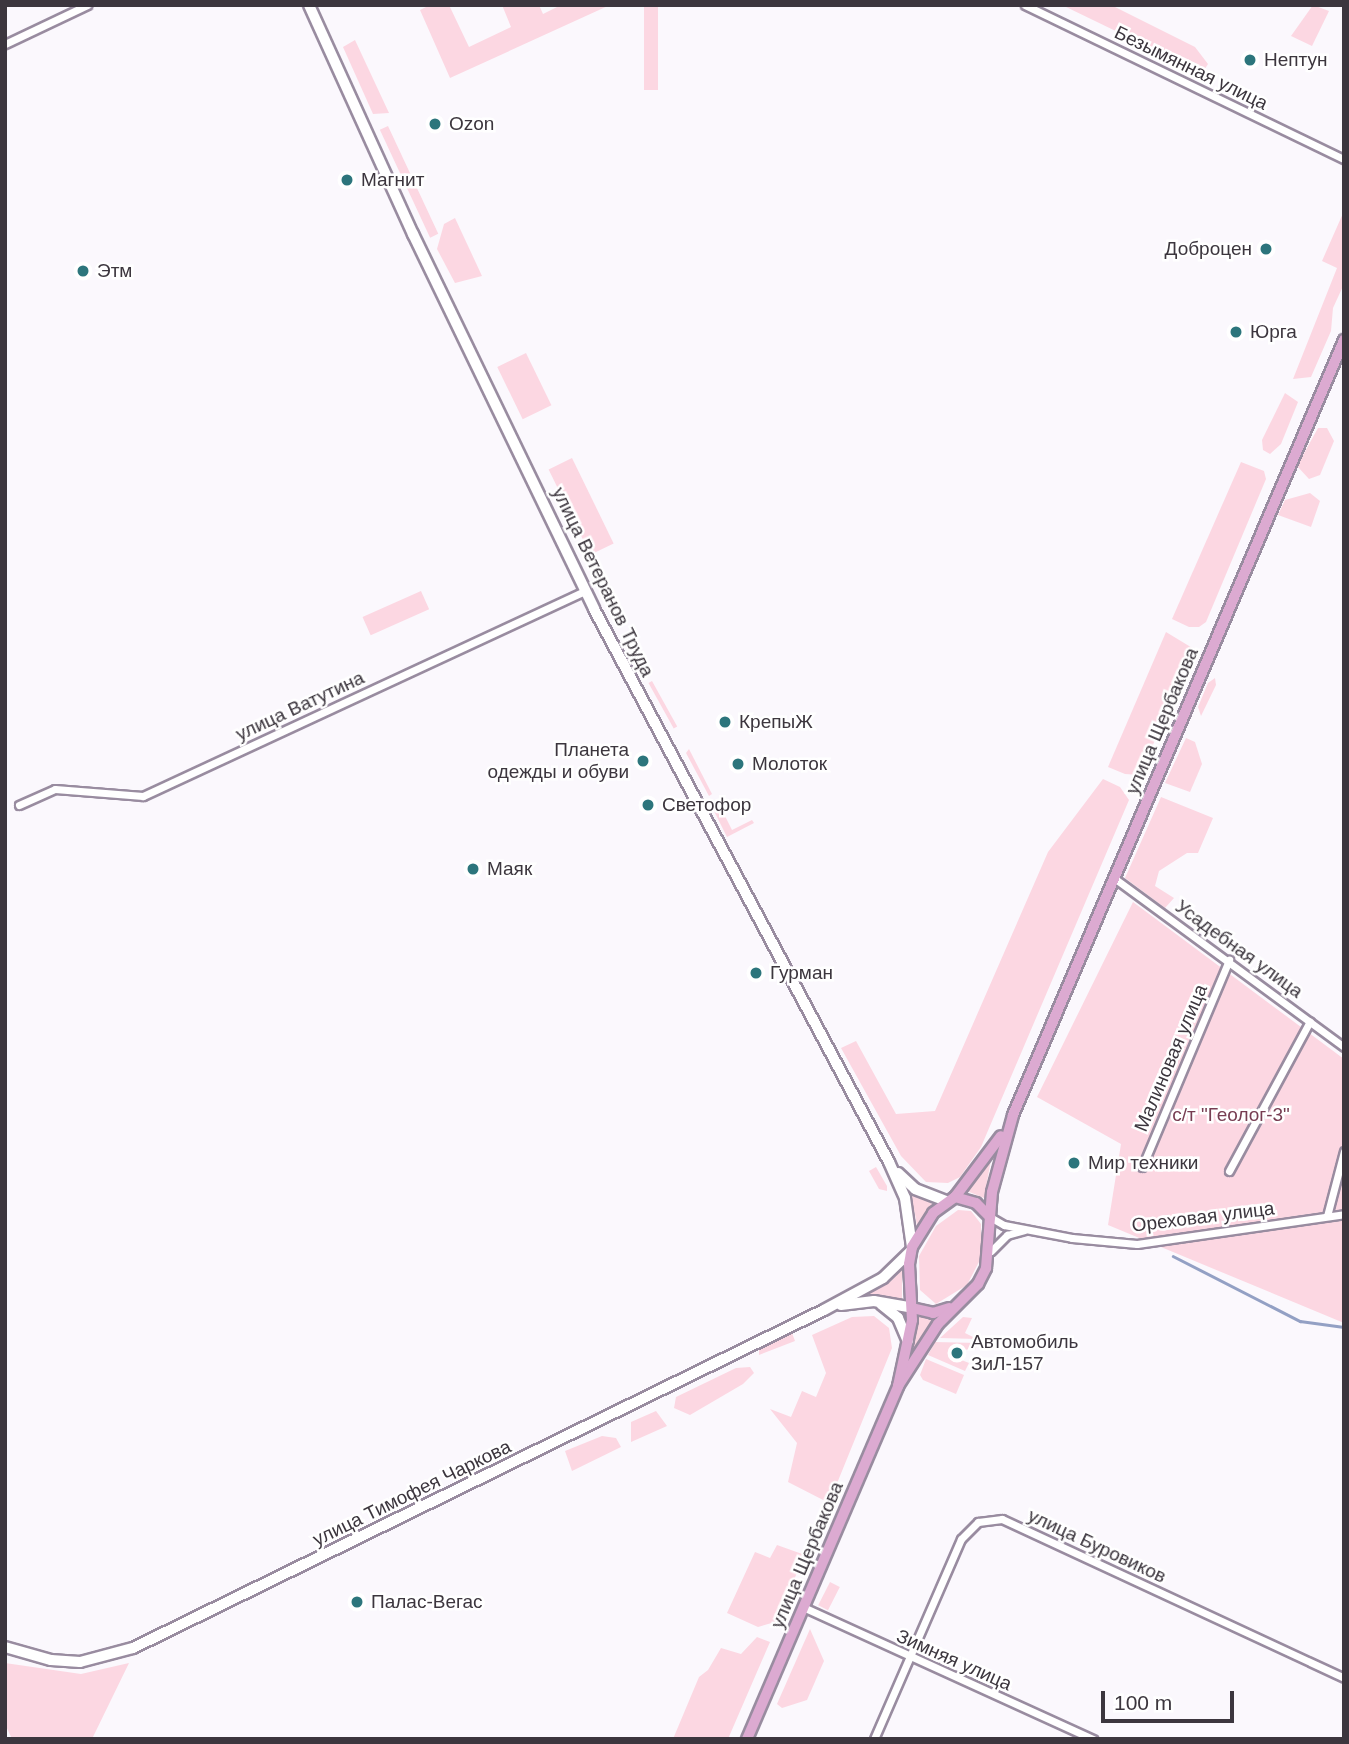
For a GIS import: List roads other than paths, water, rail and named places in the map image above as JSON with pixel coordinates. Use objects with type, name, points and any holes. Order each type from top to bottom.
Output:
[{"type":"main road","name":"улица Ветеранов Труда","points":[[309,5],[408,224],[585,591],[889,1162]]},
{"type":"main road","name":"улица Щербакова","points":[[1013,1115],[1344,340]]},
{"type":"main road","points":[[824,1310],[883,1279],[912,1249],[923,1226],[982,1166],[1013,1115]]},
{"type":"main road","points":[[898,1386],[938,1324],[978,1283],[990,1251],[990,1217],[996,1171],[1013,1115]]},
{"type":"main road","points":[[889,1162],[915,1189],[976,1203],[990,1217]]},
{"type":"main road","points":[[889,1162],[905,1198],[912,1249],[912,1308],[908,1343],[898,1386]]},
{"type":"main road","points":[[824,1310],[874,1301],[933,1313],[955,1306]]},
{"type":"main road","points":[[874,1301],[898,1318],[908,1343]]},
{"type":"main road","name":"улица Тимофея Чаркова","points":[[5,1647],[51,1660],[80,1662],[133,1648],[824,1310]]},
{"type":"main road","name":"улица Щербакова","points":[[747,1739],[898,1386]]},
{"type":"street","points":[[5,44],[87,5]]},
{"type":"street","name":"Безымянная улица","points":[[1025,5],[1344,159]]},
{"type":"street","name":"улица Ватутина","points":[[19,805],[55,789],[143,796],[585,591]]},
{"type":"street","name":"Усадебная улица","points":[[1114,878],[1344,1047]]},
{"type":"street","name":"Малиновая улица","points":[[1142,1167],[1229,960]]},
{"type":"street","points":[[1229,1171],[1310,1021]]},
{"type":"street","points":[[1327,1216],[1344,1150]]},
{"type":"street","name":"Ореховая улица","points":[[990,1217],[1025,1230],[1137,1244],[1344,1214]]},
{"type":"street","points":[[990,1251],[1007,1235],[1025,1230]]},
{"type":"street","name":"улица Буровиков","points":[[874,1739],[961,1539],[978,1522],[1002,1519],[1344,1678]]},
{"type":"street","name":"Зимняя улица","points":[[803,1607],[909,1658],[1093,1739]]},
{"type":"waterway","points":[[1173,1256],[1300,1321],[1344,1327]]},
{"type":"place","name":"Нептун","points":[[1250,60]]},
{"type":"place","name":"Ozon","points":[[435,124]]},
{"type":"place","name":"Магнит","points":[[347,180]]},
{"type":"place","name":"Доброцен","points":[[1266,249]]},
{"type":"place","name":"Этм","points":[[83,271]]},
{"type":"place","name":"Юрга","points":[[1236,332]]},
{"type":"place","name":"КрепыЖ","points":[[725,722]]},
{"type":"place","name":"Планета одежды и обуви","points":[[643,761]]},
{"type":"place","name":"Молоток","points":[[738,764]]},
{"type":"place","name":"Светофор","points":[[648,805]]},
{"type":"place","name":"Маяк","points":[[473,869]]},
{"type":"place","name":"Гурман","points":[[756,973]]},
{"type":"place","name":"Мир техники","points":[[1074,1163]]},
{"type":"place","name":"Автомобиль ЗиЛ-157","points":[[957,1353]]},
{"type":"place","name":"Палас-Вегас","points":[[357,1602]]},
{"type":"park label","name":"с/т \"Геолог-3\"","points":[[1231,1115]]}]
